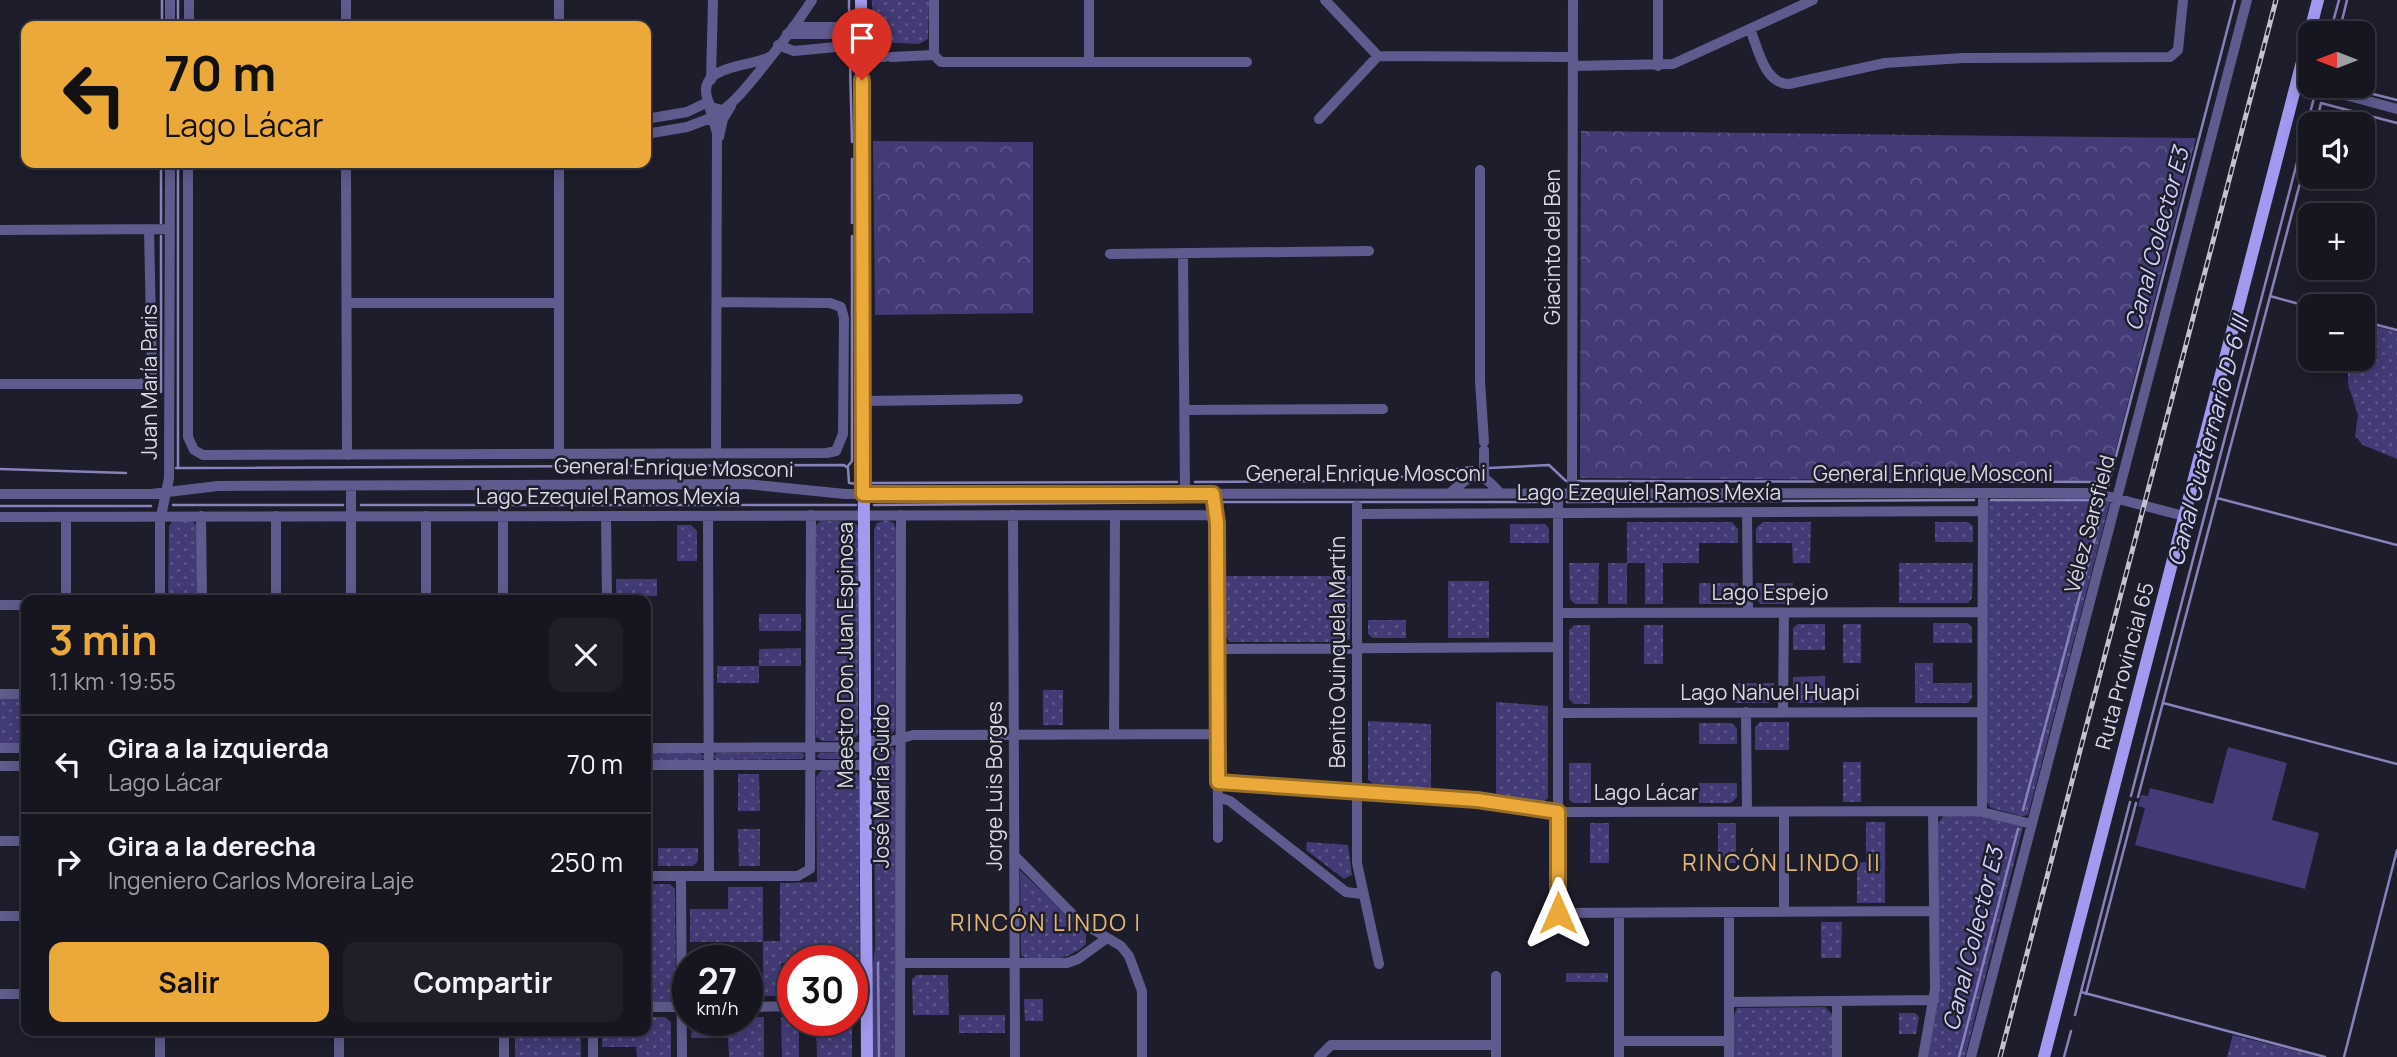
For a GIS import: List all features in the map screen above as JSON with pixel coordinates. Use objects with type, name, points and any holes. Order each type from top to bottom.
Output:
[{"type":"main road","name":"Maestro Don Juan Espinosa","points":[[862,0],[867,945]]},
{"type":"main road","name":"Ruta Provincial 65","points":[[2044,1057],[2318,0]]},
{"type":"main road","name":"Maestro Don Juan Espinosa","points":[[867,1036],[867,1057]]},
{"type":"street","points":[[170,0],[170,21]]},
{"type":"street","points":[[188,0],[188,21]]},
{"type":"street","points":[[346,0],[346,21]]},
{"type":"street","points":[[559,0],[559,21]]},
{"type":"street","points":[[713,0],[708,102],[718,148]]},
{"type":"street","points":[[716,454],[718,148],[723,119],[729,107],[813,0]]},
{"type":"street","points":[[934,0],[934,55],[937,60],[944,62],[1247,62]]},
{"type":"street","points":[[1089,0],[1090,62]]},
{"type":"street","points":[[1325,0],[1378,56],[1658,65],[1678,62],[1813,0]]},
{"type":"street","name":"Giacinto del Ben","points":[[1572,493],[1573,0]]},
{"type":"street","points":[[1658,0],[1658,65]]},
{"type":"street","points":[[1750,29],[1769,74],[1785,84],[1892,62],[1963,58],[2171,57],[2178,50],[2183,0]]},
{"type":"street","name":"Vélez Sarsfield","points":[[1971,1057],[2247,0]]},
{"type":"street","points":[[790,30],[862,41],[888,57],[934,55]]},
{"type":"street","points":[[713,39],[722,59],[737,65]]},
{"type":"street","points":[[778,45],[794,51],[838,47],[862,41]]},
{"type":"street","points":[[1319,119],[1378,56]]},
{"type":"street","points":[[710,82],[722,69],[756,63],[769,57]]},
{"type":"street","points":[[2297,82],[2397,109]]},
{"type":"street","points":[[708,102],[713,108],[729,107]]},
{"type":"street","points":[[651,118],[687,112],[708,102]]},
{"type":"street","points":[[651,133],[687,127],[712,118],[729,107]]},
{"type":"street","name":"Juan María Paris","points":[[160,595],[161,516],[167,492],[170,168]]},
{"type":"street","points":[[188,168],[188,431],[191,446],[198,453],[212,456],[716,454],[827,453],[839,448],[843,434],[844,317],[841,307],[830,303],[717,302]]},
{"type":"street","points":[[346,168],[347,455]]},
{"type":"street","points":[[559,168],[559,454]]},
{"type":"street","points":[[1480,170],[1479,381],[1484,477],[1500,494]]},
{"type":"street","points":[[0,384],[141,384],[149,381],[152,372],[149,229]]},
{"type":"street","points":[[0,230],[170,229]]},
{"type":"street","points":[[1110,254],[1369,251]]},
{"type":"street","points":[[1183,253],[1185,494]]},
{"type":"street","points":[[347,303],[559,303]]},
{"type":"street","points":[[863,401],[1018,399]]},
{"type":"street","points":[[1184,410],[1383,409]]},
{"type":"street","points":[[1450,494],[1471,477],[1484,477]]},
{"type":"street","name":"General Enrique Mosconi","points":[[0,494],[167,492],[213,486],[746,484],[863,494],[2095,493],[2184,516]]},
{"type":"street","points":[[503,485],[503,595]]},
{"type":"street","points":[[351,486],[351,595]]},
{"type":"street","points":[[1982,811],[1983,493]]},
{"type":"street","points":[[1213,494],[1216,515],[1218,838]]},
{"type":"street","points":[[1558,494],[1558,913],[1934,911]]},
{"type":"street","name":"Lago Ezequiel Ramos Mexía","points":[[1357,510],[1558,513],[1982,510]]},
{"type":"street","name":"Benito Quinquela Martín","points":[[1357,510],[1357,863],[1379,964]]},
{"type":"street","points":[[1748,512],[1748,613]]},
{"type":"street","name":"José María Guido","points":[[900,1057],[901,515]]},
{"type":"street","name":"Jorge Luis Borges","points":[[1013,515],[1015,1057]]},
{"type":"street","points":[[1114,734],[1115,515]]},
{"type":"street","name":"Lago Ezequiel Ramos Mexía","points":[[0,517],[1216,515]]},
{"type":"street","points":[[201,516],[202,595]]},
{"type":"street","points":[[276,516],[276,595]]},
{"type":"street","points":[[426,516],[426,595]]},
{"type":"street","points":[[606,516],[607,595]]},
{"type":"street","points":[[708,516],[709,876]]},
{"type":"street","points":[[651,876],[798,876],[808,872],[811,861],[811,516]]},
{"type":"street","points":[[66,517],[66,595]]},
{"type":"street","points":[[0,605],[21,605]]},
{"type":"street","name":"Lago Espejo","points":[[1558,613],[1982,612]]},
{"type":"street","points":[[1783,712],[1784,613]]},
{"type":"street","points":[[1217,649],[1558,647]]},
{"type":"street","points":[[0,694],[21,694]]},
{"type":"street","points":[[1746,712],[1747,812]]},
{"type":"street","name":"Lago Nahuel Huapi","points":[[1558,713],[1982,712]]},
{"type":"street","points":[[651,748],[811,747],[866,744],[913,735],[1217,734]]},
{"type":"street","points":[[0,748],[21,748]]},
{"type":"street","points":[[651,765],[866,765]]},
{"type":"street","points":[[0,766],[21,766]]},
{"type":"street","name":"Lago Lácar","points":[[1218,782],[1477,800],[1558,812],[1982,811],[2032,824]]},
{"type":"street","points":[[1218,797],[1230,801],[1346,892],[1362,894]]},
{"type":"street","points":[[1923,1057],[1934,1000],[1933,811]]},
{"type":"street","points":[[1784,812],[1784,912]]},
{"type":"street","points":[[0,841],[21,841]]},
{"type":"street","points":[[1014,855],[1079,920],[1126,950],[1140,982],[1142,1057]]},
{"type":"street","points":[[681,876],[683,945]]},
{"type":"street","points":[[1729,912],[1729,1057]]},
{"type":"street","points":[[1619,913],[1619,1057]]},
{"type":"street","points":[[0,916],[21,916]]},
{"type":"street","points":[[901,963],[1073,961],[1107,937]]},
{"type":"street","points":[[1496,976],[1496,1057]]},
{"type":"street","points":[[0,994],[21,994]]},
{"type":"street","points":[[1729,1002],[1934,1000]]},
{"type":"street","points":[[1838,1001],[1838,1057]]},
{"type":"street","points":[[651,1007],[672,1007]]},
{"type":"street","points":[[160,1036],[160,1057]]},
{"type":"street","points":[[339,1036],[339,1057]]},
{"type":"street","points":[[504,1036],[504,1057]]},
{"type":"street","points":[[593,1036],[593,1057]]},
{"type":"street","points":[[682,1057],[683,1036]]},
{"type":"street","points":[[1619,1041],[1729,1041]]},
{"type":"street","points":[[1319,1057],[1328,1046],[1496,1045]]},
{"type":"green space","points":[[872,0],[929,0],[928,39],[919,44],[876,42],[873,39]]},
{"type":"green space","points":[[1581,131],[2196,138],[2108,481],[1580,478]]},
{"type":"green space","points":[[873,141],[1033,142],[1033,313],[875,315]]},
{"type":"green space","points":[[2375,326],[2397,332],[2397,459],[2363,445],[2355,436],[2358,415],[2348,384],[2348,371],[2375,371]]},
{"type":"green space","points":[[2108,497],[2110,502],[2028,815],[1991,808],[1986,801],[1988,500]]},
{"type":"green space","points":[[887,520],[894,523],[896,529],[895,730],[891,735],[878,736],[874,731],[874,529],[877,523]]},
{"type":"green space","points":[[173,521],[192,521],[197,526],[198,595],[168,595],[169,526]]},
{"type":"green space","points":[[821,521],[854,521],[858,527],[858,735],[851,741],[822,741],[816,737],[816,525]]},
{"type":"green space","points":[[1627,522],[1732,522],[1738,529],[1738,543],[1699,543],[1699,563],[1663,563],[1663,604],[1645,604],[1645,563],[1627,563]]},
{"type":"green space","points":[[1763,522],[1811,522],[1810,563],[1793,563],[1792,543],[1756,543],[1756,528]]},
{"type":"green space","points":[[1935,522],[1968,522],[1973,526],[1973,542],[1935,542]]},
{"type":"green space","points":[[1510,524],[1545,524],[1549,528],[1549,543],[1510,543]]},
{"type":"green space","points":[[677,525],[691,525],[697,531],[697,561],[677,561]]},
{"type":"green space","points":[[1569,563],[1599,563],[1598,604],[1575,604],[1570,599]]},
{"type":"green space","points":[[1608,563],[1627,563],[1627,604],[1608,604]]},
{"type":"green space","points":[[1899,563],[1973,563],[1972,598],[1968,603],[1899,603]]},
{"type":"green space","points":[[1225,576],[1351,576],[1350,639],[1344,642],[1230,642],[1225,635]]},
{"type":"green space","points":[[616,579],[657,579],[657,596],[616,595]]},
{"type":"green space","points":[[1448,581],[1489,581],[1489,638],[1448,638]]},
{"type":"green space","points":[[1699,583],[1738,583],[1738,598],[1732,604],[1699,604]]},
{"type":"green space","points":[[1756,583],[1793,583],[1792,604],[1761,604],[1756,599]]},
{"type":"green space","points":[[759,614],[801,614],[801,631],[759,631]]},
{"type":"green space","points":[[1368,620],[1406,620],[1406,638],[1373,638],[1368,634]]},
{"type":"green space","points":[[1933,623],[1968,623],[1972,628],[1972,643],[1933,643]]},
{"type":"green space","points":[[1798,624],[1825,624],[1825,650],[1793,650],[1793,628]]},
{"type":"green space","points":[[1843,624],[1861,624],[1861,663],[1843,663]]},
{"type":"green space","points":[[1574,625],[1590,625],[1590,704],[1574,704],[1569,699],[1569,630]]},
{"type":"green space","points":[[1644,625],[1663,625],[1663,664],[1644,664]]},
{"type":"green space","points":[[801,648],[801,666],[759,666],[759,649]]},
{"type":"green space","points":[[1915,663],[1933,663],[1933,683],[1972,683],[1972,698],[1968,703],[1915,703]]},
{"type":"green space","points":[[717,666],[759,666],[759,683],[717,683]]},
{"type":"green space","points":[[1825,676],[1825,703],[1797,703],[1793,699],[1793,677]]},
{"type":"green space","points":[[1735,683],[1774,683],[1774,698],[1769,703],[1735,703]]},
{"type":"green space","points":[[1043,690],[1063,690],[1063,725],[1043,725]]},
{"type":"green space","points":[[0,699],[21,699],[21,744],[0,744]]},
{"type":"green space","points":[[1496,702],[1548,706],[1548,798],[1543,802],[1496,794]]},
{"type":"green space","points":[[1368,721],[1431,724],[1431,788],[1373,784],[1368,779]]},
{"type":"green space","points":[[1760,722],[1789,722],[1789,750],[1755,750],[1755,727]]},
{"type":"green space","points":[[1699,723],[1731,723],[1737,728],[1737,744],[1699,744]]},
{"type":"green space","points":[[878,747],[893,747],[897,755],[895,1057],[872,1057],[872,972],[875,947],[874,752]]},
{"type":"green space","points":[[2228,747],[2287,763],[2272,820],[2319,833],[2305,889],[2135,845],[2145,808],[2138,806],[2141,795],[2148,796],[2150,788],[2213,804]]},
{"type":"green space","points":[[854,752],[858,756],[854,759],[820,759],[816,756],[820,753]]},
{"type":"green space","points":[[651,753],[701,753],[704,757],[701,760],[651,760]]},
{"type":"green space","points":[[717,753],[805,755],[802,759],[716,760],[713,756]]},
{"type":"green space","points":[[1843,762],[1861,762],[1861,802],[1843,802]]},
{"type":"green space","points":[[1569,763],[1591,763],[1591,803],[1574,803],[1569,799]]},
{"type":"green space","points":[[822,770],[854,770],[859,776],[860,945],[777,945],[777,996],[763,996],[763,942],[690,942],[690,909],[728,909],[728,887],[763,887],[763,941],[780,941],[780,883],[817,882],[816,777]]},
{"type":"green space","points":[[738,774],[759,774],[760,811],[738,811]]},
{"type":"green space","points":[[1699,783],[1737,783],[1737,797],[1731,803],[1699,803]]},
{"type":"green space","points":[[1944,815],[1980,816],[2023,827],[1965,1057],[1927,1057],[1940,990],[1938,823]]},
{"type":"green space","points":[[1866,822],[1885,822],[1885,903],[1857,903],[1857,863],[1866,862]]},
{"type":"green space","points":[[1590,823],[1609,823],[1609,863],[1590,863]]},
{"type":"green space","points":[[1718,823],[1736,823],[1736,863],[1718,863]]},
{"type":"green space","points":[[738,829],[760,829],[760,866],[739,866]]},
{"type":"green space","points":[[1307,842],[1348,845],[1352,875],[1344,879],[1306,850]]},
{"type":"green space","points":[[658,848],[698,848],[698,861],[693,866],[658,866]]},
{"type":"green space","points":[[1020,870],[1086,934],[1086,944],[1080,949],[1064,957],[1046,961],[1021,956]]},
{"type":"green space","points":[[651,884],[670,884],[675,889],[670,1002],[651,1002]]},
{"type":"green space","points":[[1821,922],[1842,922],[1841,958],[1821,958]]},
{"type":"green space","points":[[1566,973],[1608,973],[1608,982],[1566,982]]},
{"type":"green space","points":[[917,975],[948,975],[949,1015],[913,1015],[912,979]]},
{"type":"green space","points":[[1024,999],[1043,999],[1043,1021],[1025,1021]]},
{"type":"green space","points":[[1825,1007],[1832,1014],[1832,1057],[1734,1057],[1734,1015],[1737,1008]]},
{"type":"green space","points":[[1899,1013],[1915,1013],[1919,1017],[1916,1034],[1899,1034]]},
{"type":"green space","points":[[959,1015],[1005,1015],[1005,1033],[959,1033]]},
{"type":"green space","points":[[651,1017],[665,1017],[671,1022],[671,1057],[637,1057],[636,1047],[602,1047],[602,1036],[651,1036]]},
{"type":"green space","points":[[764,1017],[764,1057],[729,1057],[728,1038],[691,1038],[763,1036]]},
{"type":"green space","points":[[2233,1035],[2319,1057],[2227,1057]]},
{"type":"green space","points":[[515,1036],[581,1036],[581,1057],[515,1057]]},
{"type":"green space","points":[[781,1036],[799,1036],[799,1057],[782,1057]]},
{"type":"green space","points":[[816,1036],[852,1036],[852,1057],[817,1057]]},
{"type":"waterway","points":[[162,0],[162,21]]},
{"type":"waterway","points":[[178,0],[178,21]]},
{"type":"waterway","points":[[849,0],[849,10]]},
{"type":"waterway","name":"Canal Colector E3","points":[[2108,487],[2235,0]]},
{"type":"waterway","name":"Canal Cuaternario D-6 III","points":[[2333,21],[2339,0]]},
{"type":"waterway","points":[[2342,21],[2347,0]]},
{"type":"waterway","points":[[850,61],[852,142]]},
{"type":"waterway","points":[[2375,94],[2397,100]]},
{"type":"waterway","name":"Canal Cuaternario D-6 III","points":[[2131,796],[2314,98]]},
{"type":"waterway","points":[[2319,112],[2321,103],[2355,112]]},
{"type":"waterway","points":[[2375,117],[2397,123]]},
{"type":"waterway","points":[[852,159],[852,223]]},
{"type":"waterway","points":[[161,168],[161,223]]},
{"type":"waterway","points":[[178,168],[178,468]]},
{"type":"waterway","points":[[2138,797],[2298,189]]},
{"type":"waterway","points":[[161,236],[161,392]]},
{"type":"waterway","points":[[848,466],[852,461],[852,236]]},
{"type":"waterway","points":[[2270,296],[2298,304]]},
{"type":"waterway","points":[[2375,324],[2397,330]]},
{"type":"waterway","points":[[176,468],[844,465],[848,468],[849,483],[857,484]]},
{"type":"waterway","points":[[1489,468],[1549,465],[1566,481]]},
{"type":"waterway","points":[[1195,482],[1372,481],[1472,467]]},
{"type":"waterway","points":[[0,469],[126,473]]},
{"type":"waterway","points":[[1578,481],[2109,482]]},
{"type":"waterway","points":[[871,483],[1177,482]]},
{"type":"waterway","points":[[2217,498],[2397,545]]},
{"type":"waterway","points":[[1567,502],[1974,500]]},
{"type":"waterway","name":"Canal Colector E3","points":[[1991,500],[2105,500],[2023,810]]},
{"type":"waterway","points":[[874,505],[1207,502]]},
{"type":"waterway","points":[[1220,502],[1552,502]]},
{"type":"waterway","points":[[173,505],[343,505]]},
{"type":"waterway","points":[[361,505],[498,505]]},
{"type":"waterway","points":[[510,505],[856,505]]},
{"type":"waterway","points":[[0,506],[151,506]]},
{"type":"waterway","points":[[2163,703],[2397,764]]},
{"type":"waterway","name":"Canal Cuaternario D-6 III","points":[[2075,1015],[2130,802]]},
{"type":"waterway","points":[[2086,994],[2136,803]]},
{"type":"waterway","name":"Canal Colector E3","points":[[1959,1057],[2018,829]]},
{"type":"waterway","points":[[2344,1057],[2397,850]]},
{"type":"waterway","points":[[878,963],[879,1057]]},
{"type":"waterway","points":[[2081,992],[2325,1057]]},
{"type":"waterway","name":"Canal Cuaternario D-6 III","points":[[2064,1057],[2071,1031]]},
{"type":"railway","points":[[2000,1057],[2276,0]]},
{"type":"district","name":"RINCÓN LINDO II","points":[[1782,863]]},
{"type":"district","name":"RINCÓN LINDO I","points":[[1046,923]]},
{"type":"route","points":[[862,80],[863,494],[1213,494],[1217,523],[1218,782],[1477,800],[1558,812],[1558,913]]}]
